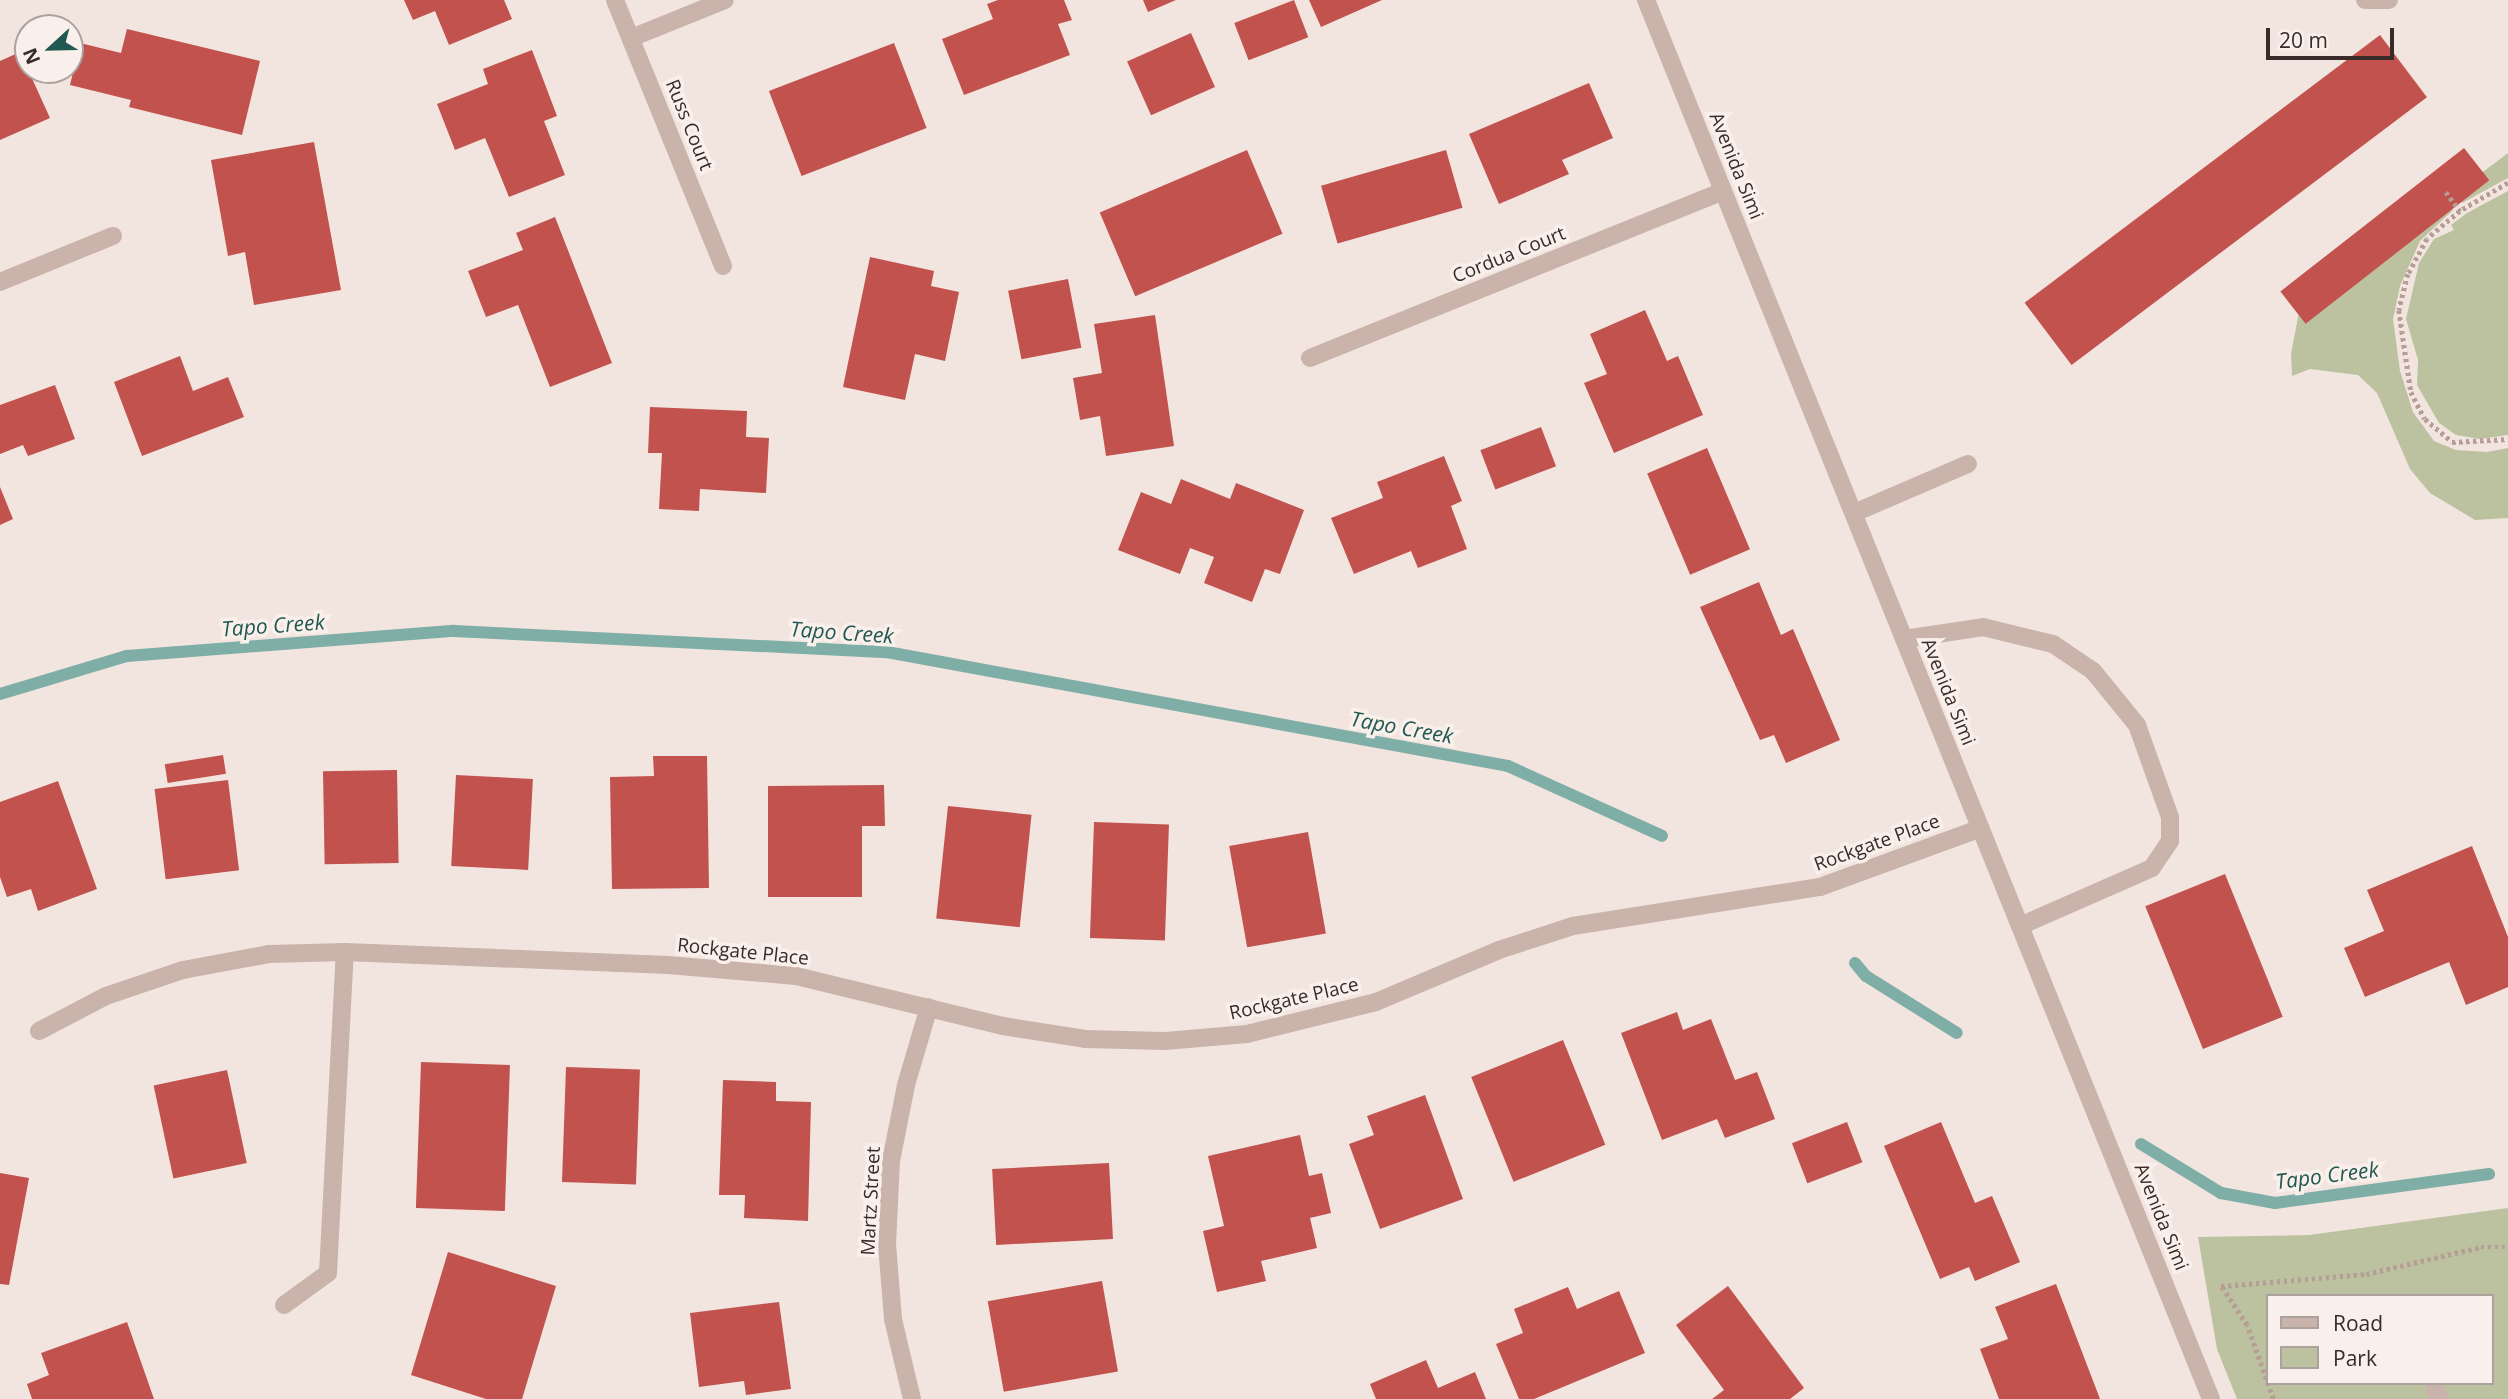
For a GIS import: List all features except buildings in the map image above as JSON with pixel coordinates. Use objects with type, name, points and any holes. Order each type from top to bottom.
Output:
[{"type":"street","name":"Russ Court","points":[[615,0],[723,266]]},
{"type":"street","points":[[631,38],[725,0]]},
{"type":"street","name":"Avenida Simi","points":[[1646,0],[2211,1399]]},
{"type":"street","points":[[2365,0],[2389,0]]},
{"type":"street","name":"Cordua Court","points":[[1310,358],[1723,191]]},
{"type":"street","points":[[0,282],[113,236]]},
{"type":"street","points":[[1854,513],[1968,464]]},
{"type":"street","points":[[1904,639],[1983,627],[2053,644],[2093,671],[2137,725],[2170,817],[2170,841],[2152,868],[2020,926]]},
{"type":"street","name":"Rockgate Place","points":[[39,1031],[106,996],[183,970],[269,954],[345,952],[668,965],[796,975],[1003,1026],[1085,1038],[1165,1041],[1247,1034],[1377,1002],[1499,950],[1573,926],[1820,887],[1981,828]]},
{"type":"street","points":[[284,1305],[328,1272],[345,952]]},
{"type":"street","name":"Martz Street","points":[[912,1399],[893,1319],[887,1245],[891,1161],[906,1085],[929,1007]]},
{"type":"path","points":[[2508,183],[2459,211],[2427,239],[2408,274],[2399,310],[2412,392],[2425,419],[2452,442],[2508,439]]},
{"type":"path","points":[[2446,192],[2459,211]]},
{"type":"path","points":[[2266,1379],[2247,1325],[2221,1286],[2366,1275],[2481,1247],[2508,1247]]},
{"type":"green space","points":[[2508,153],[2508,178],[2462,203],[2455,193]]},
{"type":"green space","points":[[2508,191],[2508,435],[2480,439],[2456,435],[2439,423],[2417,385],[2418,360],[2406,319],[2419,263],[2434,239],[2454,230],[2451,225],[2467,213]]},
{"type":"green space","points":[[2445,201],[2453,210],[2420,241],[2400,286],[2393,319],[2400,371],[2413,412],[2434,441],[2456,450],[2487,452],[2508,448],[2508,518],[2475,520],[2430,493],[2410,469],[2377,393],[2358,375],[2310,369],[2292,376],[2291,354],[2299,312]]},
{"type":"green space","points":[[2508,1208],[2508,1399],[2237,1399],[2217,1349],[2198,1237],[2309,1235]]},
{"type":"waterway","name":"Tapo Creek","points":[[0,694],[127,656],[454,631],[887,652],[1508,766],[1662,836]]},
{"type":"waterway","name":"Tapo Creek","points":[[1855,963],[1866,976],[1957,1033]]},
{"type":"waterway","name":"Tapo Creek","points":[[2141,1144],[2221,1193],[2275,1203],[2489,1174]]}]
